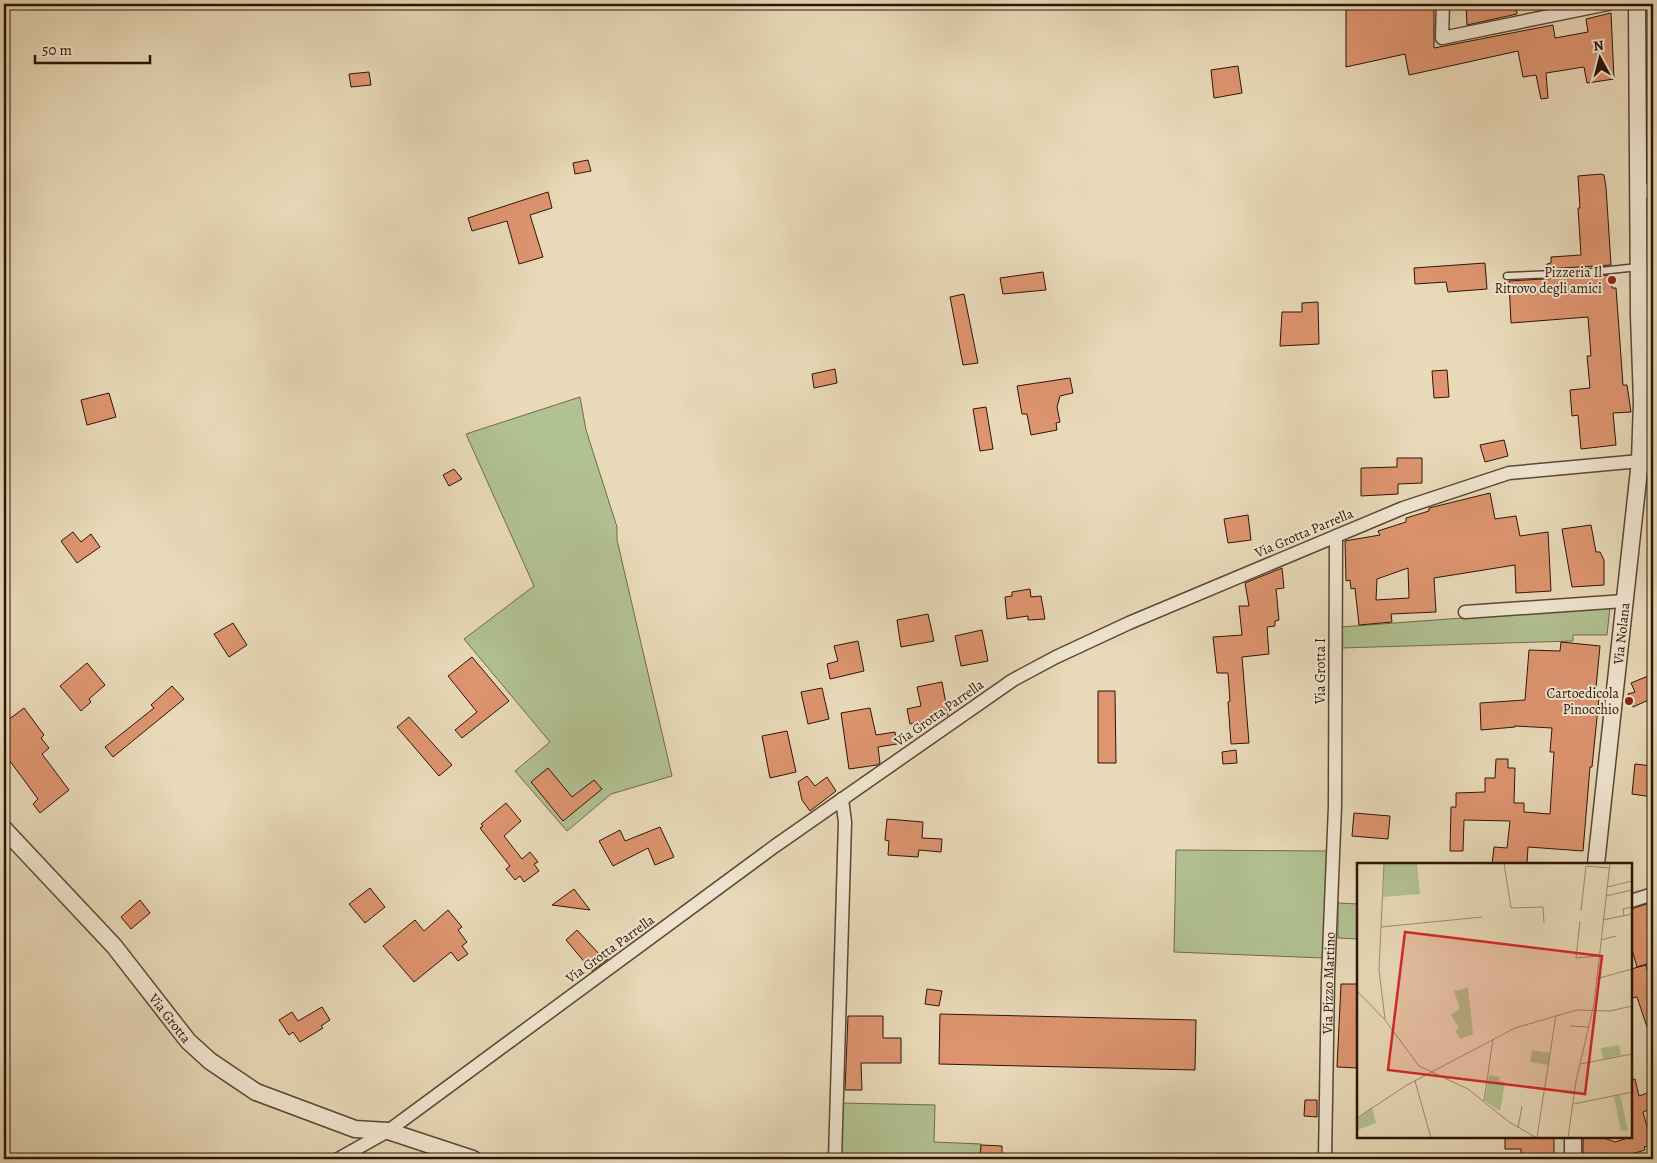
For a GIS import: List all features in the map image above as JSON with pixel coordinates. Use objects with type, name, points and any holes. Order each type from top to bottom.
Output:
[{"type":"street","points":[[1442,4],[1442,38],[1608,4]]},
{"type":"street","name":"Via Nolana","points":[[1596,863],[1624,601],[1647,461],[1642,402],[1639,267],[1637,4]]},
{"type":"street","points":[[1638,194],[1653,188]]},
{"type":"street","name":"Via Grotta Parrella","points":[[338,1159],[388,1131],[842,800],[1013,680],[1056,657],[1129,623],[1403,508],[1509,473],[1647,461]]},
{"type":"street","name":"Via Grotta I","points":[[1335,806],[1336,536]]},
{"type":"street","points":[[1465,612],[1624,601]]},
{"type":"street","points":[[835,1159],[844,842],[842,800]]},
{"type":"street","name":"Via Pizzo Martino","points":[[1325,1159],[1323,1142],[1335,806]]},
{"type":"street","name":"Via Grotta","points":[[4,829],[114,946],[188,1040],[210,1061],[256,1092],[354,1129],[388,1131]]},
{"type":"street","points":[[1632,901],[1653,894]]},
{"type":"street","points":[[388,1131],[473,1159]]},
{"type":"street","points":[[1573,1138],[1573,1159]]},
{"type":"lane","points":[[1507,276],[1582,273],[1639,267]]},
{"type":"green space","points":[[580,397],[586,430],[617,527],[617,540],[672,776],[611,794],[567,831],[515,771],[550,742],[464,639],[534,586],[466,434]]},
{"type":"green space","points":[[1610,607],[1607,635],[1573,635],[1573,641],[1341,648],[1341,627]]},
{"type":"green space","points":[[1176,850],[1327,851],[1323,958],[1174,952]]},
{"type":"green space","points":[[1338,903],[1357,904],[1357,939],[1338,938]]},
{"type":"green space","points":[[841,1103],[935,1105],[934,1142],[981,1144],[980,1159],[840,1159]]},
{"type":"building","points":[[1346,4],[1434,4],[1434,48],[1553,25],[1555,38],[1588,32],[1586,19],[1611,13],[1614,79],[1587,83],[1584,67],[1546,73],[1548,98],[1541,99],[1536,75],[1523,77],[1518,51],[1409,75],[1405,54],[1346,67]]},
{"type":"building","points":[[1466,4],[1516,4],[1517,14],[1467,25]]},
{"type":"building","points":[[1238,66],[1242,93],[1214,98],[1211,70]]},
{"type":"building","points":[[369,72],[371,85],[351,87],[349,74]]},
{"type":"building","points":[[588,160],[591,171],[575,174],[573,163]]},
{"type":"building","points":[[1604,175],[1606,187],[1611,265],[1547,269],[1547,264],[1551,263],[1551,257],[1581,255],[1578,176]]},
{"type":"building","points":[[548,192],[552,208],[530,215],[543,257],[519,264],[507,221],[472,231],[468,218]]},
{"type":"building","points":[[1485,263],[1487,289],[1448,292],[1446,282],[1415,284],[1414,268]]},
{"type":"building","points":[[1043,272],[1046,290],[1003,294],[1000,278]]},
{"type":"building","points":[[1611,275],[1612,288],[1616,288],[1623,385],[1627,385],[1631,412],[1613,413],[1616,445],[1581,449],[1578,415],[1572,416],[1570,390],[1590,388],[1587,356],[1591,356],[1588,317],[1511,323],[1509,281]]},
{"type":"building","points":[[964,294],[978,363],[963,365],[950,297]]},
{"type":"building","points":[[1318,302],[1319,344],[1280,346],[1282,312],[1302,312],[1302,303]]},
{"type":"building","points":[[835,369],[837,383],[814,388],[812,374]]},
{"type":"building","points":[[1447,370],[1449,397],[1434,398],[1432,371]]},
{"type":"building","points":[[1070,378],[1073,393],[1060,396],[1057,407],[1060,422],[1056,423],[1057,430],[1031,435],[1027,414],[1022,414],[1017,386]]},
{"type":"building","points":[[109,393],[116,417],[87,425],[81,400]]},
{"type":"building","points":[[986,407],[993,449],[980,451],[973,409]]},
{"type":"building","points":[[1504,440],[1508,456],[1485,462],[1480,445]]},
{"type":"building","points":[[1397,458],[1422,458],[1422,483],[1398,484],[1398,494],[1361,496],[1361,468],[1397,467]]},
{"type":"building","points":[[454,469],[462,479],[449,486],[443,475]]},
{"type":"building","points":[[1490,493],[1495,519],[1516,516],[1520,536],[1548,532],[1551,591],[1516,593],[1515,565],[1434,578],[1436,612],[1391,614],[1392,622],[1359,625],[1355,588],[1351,589],[1350,580],[1346,581],[1345,541],[1380,535],[1378,531],[1406,522],[1406,518],[1429,511],[1429,508]],"holes":[[[1408,568],[1409,598],[1376,600],[1377,579]]]},
{"type":"building","points":[[1248,515],[1251,540],[1228,543],[1224,519]]},
{"type":"building","points":[[1591,525],[1596,552],[1600,552],[1604,560],[1604,585],[1572,587],[1562,529]]},
{"type":"building","points":[[73,532],[81,542],[91,534],[100,547],[77,563],[61,541]]},
{"type":"building","points":[[1282,568],[1284,588],[1276,589],[1279,620],[1275,621],[1275,626],[1267,627],[1269,654],[1242,657],[1249,743],[1231,744],[1228,673],[1217,673],[1213,637],[1242,635],[1239,606],[1249,606],[1245,583]]},
{"type":"building","points":[[1030,589],[1031,597],[1041,596],[1045,619],[1028,620],[1028,616],[1007,619],[1005,597],[1012,596],[1012,592]]},
{"type":"building","points":[[928,614],[934,641],[901,647],[897,620]]},
{"type":"building","points":[[233,623],[247,645],[229,657],[214,634]]},
{"type":"building","points":[[982,630],[988,661],[961,666],[955,636]]},
{"type":"building","points":[[858,641],[864,671],[830,679],[827,664],[838,661],[834,646]]},
{"type":"building","points":[[1561,642],[1600,646],[1595,698],[1599,698],[1592,767],[1590,767],[1583,851],[1528,847],[1527,863],[1492,863],[1494,847],[1507,848],[1510,821],[1464,820],[1463,851],[1450,851],[1451,807],[1456,807],[1456,793],[1485,792],[1485,778],[1495,778],[1496,759],[1508,759],[1508,768],[1515,768],[1514,803],[1524,803],[1524,812],[1550,814],[1554,752],[1550,752],[1552,728],[1515,726],[1481,730],[1480,703],[1525,700],[1529,650],[1560,651]]},
{"type":"building","points":[[472,657],[509,701],[462,738],[455,730],[477,712],[448,676]]},
{"type":"building","points":[[87,663],[105,685],[89,699],[91,702],[81,711],[60,686]]},
{"type":"building","points":[[1653,674],[1653,698],[1633,707],[1628,694],[1635,692],[1631,683]]},
{"type":"building","points":[[942,682],[948,715],[910,724],[907,709],[921,706],[917,687]]},
{"type":"building","points":[[172,686],[184,699],[113,757],[105,747],[154,708],[151,705]]},
{"type":"building","points":[[822,688],[829,719],[808,724],[801,692]]},
{"type":"building","points":[[1098,691],[1115,691],[1116,763],[1098,763]]},
{"type":"building","points":[[24,708],[44,735],[41,738],[49,748],[42,754],[69,790],[40,813],[33,804],[38,799],[4,753],[4,723]]},
{"type":"building","points":[[870,708],[876,735],[895,732],[897,744],[878,747],[880,763],[877,765],[849,769],[841,713]]},
{"type":"building","points":[[409,717],[452,765],[439,776],[397,727]]},
{"type":"building","points":[[787,731],[796,772],[770,778],[762,736]]},
{"type":"building","points":[[1236,750],[1237,763],[1223,764],[1222,752]]},
{"type":"building","points":[[1635,764],[1653,766],[1653,797],[1632,794]]},
{"type":"building","points":[[548,768],[572,797],[594,780],[602,789],[563,821],[531,782]]},
{"type":"building","points":[[807,776],[815,786],[827,777],[836,791],[810,811],[802,800],[798,782]]},
{"type":"building","points":[[506,803],[521,821],[504,836],[522,859],[530,852],[538,862],[534,864],[539,871],[524,882],[520,876],[515,880],[506,869],[510,866],[480,828],[483,826],[481,824]]},
{"type":"building","points":[[1354,813],[1390,816],[1388,839],[1352,836]]},
{"type":"building","points":[[887,819],[923,822],[922,838],[942,839],[941,852],[919,850],[918,857],[888,855],[889,841],[885,840]]},
{"type":"building","points":[[660,827],[674,857],[655,865],[648,848],[613,866],[599,841],[620,830],[625,841]]},
{"type":"building","points":[[370,888],[385,907],[365,923],[349,904]]},
{"type":"building","points":[[574,889],[590,910],[552,905]]},
{"type":"building","points":[[140,900],[150,913],[131,929],[121,917]]},
{"type":"building","points":[[1653,902],[1653,962],[1637,967],[1632,950],[1632,909]]},
{"type":"building","points":[[448,910],[462,927],[458,930],[467,942],[462,946],[468,954],[458,961],[451,952],[414,982],[383,946],[415,920],[424,931]]},
{"type":"building","points":[[577,930],[601,956],[604,954],[608,959],[592,971],[566,940]]},
{"type":"building","points":[[1646,965],[1653,995],[1653,1039],[1651,1039],[1637,997],[1632,998],[1632,969]]},
{"type":"building","points":[[1341,984],[1357,984],[1357,1068],[1337,1067]]},
{"type":"building","points":[[927,989],[942,991],[939,1006],[925,1004]]},
{"type":"building","points":[[322,1007],[330,1020],[321,1026],[323,1028],[300,1042],[293,1032],[289,1035],[279,1020],[292,1012],[298,1021]]},
{"type":"building","points":[[940,1014],[1196,1020],[1195,1070],[939,1064]]},
{"type":"building","points":[[848,1016],[883,1016],[883,1038],[901,1038],[901,1063],[861,1063],[862,1090],[845,1090]]},
{"type":"building","points":[[1635,1079],[1639,1096],[1653,1091],[1653,1108],[1643,1112],[1652,1145],[1644,1147],[1645,1150],[1615,1159],[1583,1159],[1583,1138],[1604,1138],[1615,1142],[1632,1138],[1632,1080]]},
{"type":"building","points":[[1305,1100],[1317,1100],[1317,1117],[1304,1116]]},
{"type":"building","points":[[1505,1138],[1554,1138],[1554,1159],[1521,1159],[1521,1149],[1505,1149]]},
{"type":"building","points":[[981,1145],[1002,1146],[1002,1159],[980,1159]]},
{"type":"place","name":"Pizzeria Il Ritrovo degli amici","points":[[1612,280]]},
{"type":"place","name":"Cartoedicola Pinocchio","points":[[1629,701]]}]
